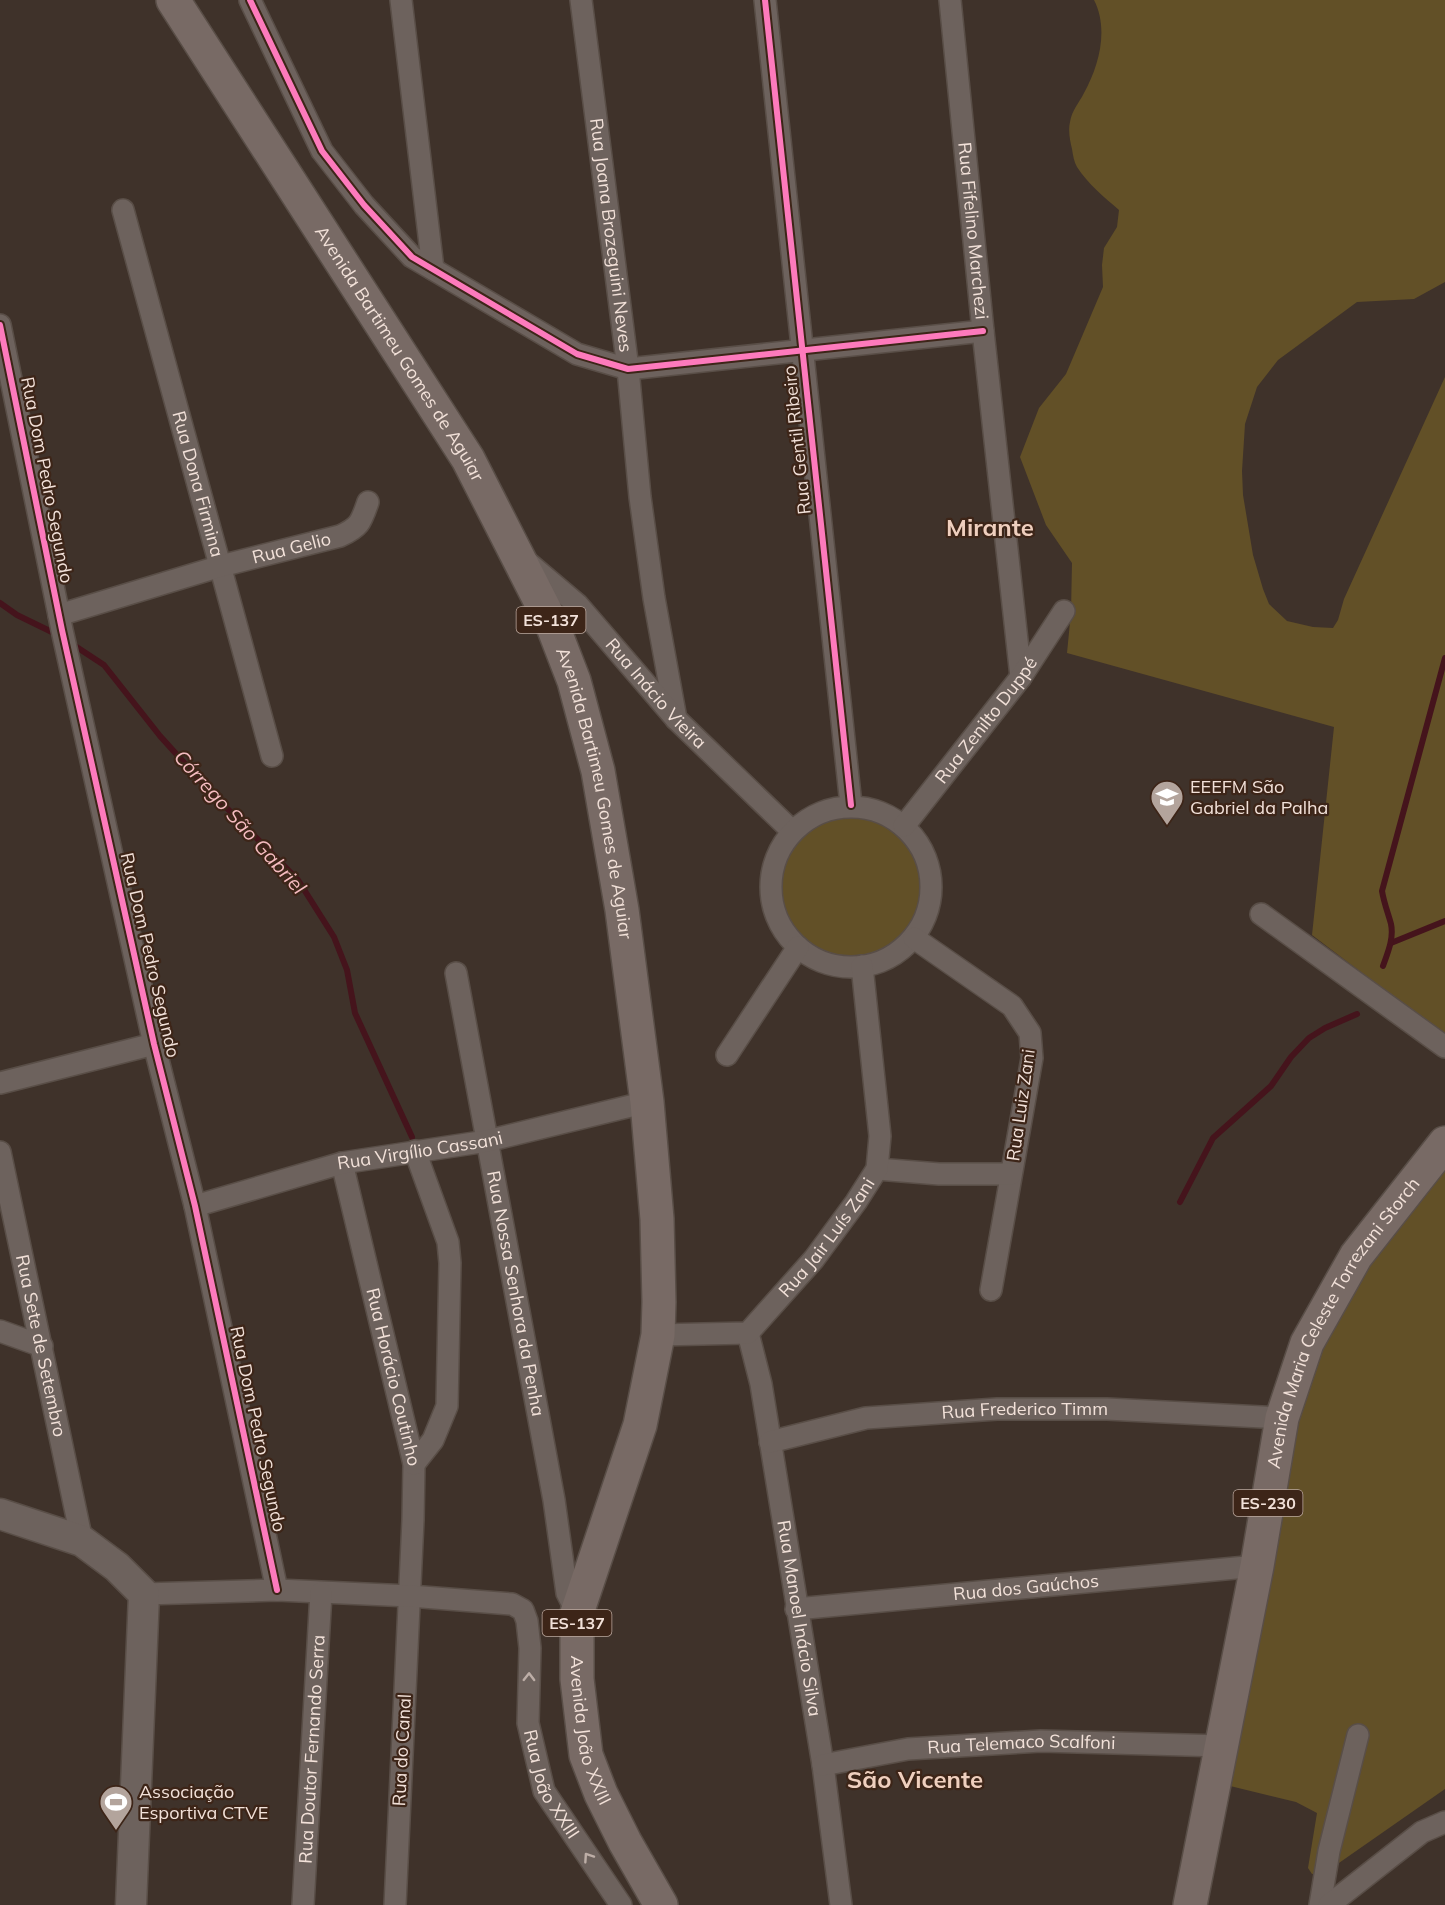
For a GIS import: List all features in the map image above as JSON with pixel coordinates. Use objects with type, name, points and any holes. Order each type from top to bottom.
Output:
[{"type":"main road","name":"Avenida Bartimeu Gomes de Aguiar","points":[[173,0],[468,459],[552,624],[574,681],[598,771],[622,910],[647,1102],[657,1219],[657,1335]]},
{"type":"main road","name":"Avenida Maria Celeste Torrezani Storch","points":[[1190,1905],[1257,1566],[1282,1418],[1306,1343],[1356,1256],[1445,1143]]},
{"type":"main road","name":"Avenida João XXIII","points":[[657,1335],[640,1425],[577,1613],[577,1679],[586,1755],[606,1803],[661,1905]]},
{"type":"street","points":[[250,0],[322,151],[364,205],[412,257],[577,354],[628,369],[983,331]]},
{"type":"street","points":[[400,0],[433,269]]},
{"type":"street","name":"Rua Joana Brozeguini Neves","points":[[581,0],[628,369],[646,542],[676,718]]},
{"type":"street","name":"Rua Gentil Ribeiro","points":[[765,0],[851,805]]},
{"type":"street","name":"Rua Fifelino Marchezi","points":[[950,0],[1021,677]]},
{"type":"street","name":"Rua Dona Firmina","points":[[123,210],[272,756]]},
{"type":"street","name":"Rua Dom Pedro Segundo","points":[[0,325],[60,623],[154,1044],[195,1206],[277,1590]]},
{"type":"street","name":"Rua Gelio","points":[[60,623],[221,566],[340,536],[354,530],[361,523],[368,502]]},
{"type":"street","name":"Rua Inácio Vieira","points":[[518,555],[578,605],[676,718],[792,831]]},
{"type":"street","name":"Rua Zenilto Duppé","points":[[904,826],[1021,677],[1064,611]]},
{"type":"street","points":[[851,805],[882,812],[904,826],[918,840],[929,864],[932,890],[927,915],[914,938],[899,952],[881,962],[862,966],[839,966],[817,960],[798,947],[782,927],[772,903],[771,886],[771,877],[778,852],[792,831],[815,815],[851,805]]},
{"type":"street","points":[[1261,914],[1445,1047]]},
{"type":"street","name":"Rua Luiz Zani","points":[[914,938],[1012,1006],[1030,1033],[1032,1058],[991,1290]]},
{"type":"street","points":[[727,1055],[798,947]]},
{"type":"street","name":"Rua Jair Luís Zani","points":[[748,1333],[814,1259],[877,1169],[880,1136],[862,966]]},
{"type":"street","name":"Rua Nossa Senhora da Penha","points":[[456,973],[554,1500],[567,1593],[577,1613]]},
{"type":"street","points":[[0,1083],[154,1044]]},
{"type":"street","name":"Rua Virgílio Cassani","points":[[195,1206],[342,1163],[487,1141],[647,1102]]},
{"type":"street","points":[[414,1464],[433,1440],[447,1406],[450,1263],[448,1242],[415,1151]]},
{"type":"street","name":"Rua Sete de Setembro","points":[[0,1152],[82,1541]]},
{"type":"street","name":"Rua Horácio Coutinho","points":[[342,1163],[414,1464],[410,1596]]},
{"type":"street","points":[[877,1169],[939,1174],[1011,1174]]},
{"type":"street","points":[[0,1331],[42,1346]]},
{"type":"street","points":[[657,1335],[748,1333]]},
{"type":"street","name":"Rua Manoel Inácio Silva","points":[[748,1333],[762,1384],[796,1609],[823,1765],[841,1905]]},
{"type":"street","name":"Rua Frederico Timm","points":[[770,1442],[866,1418],[997,1409],[1107,1409],[1282,1418]]},
{"type":"street","points":[[0,1514],[82,1541],[117,1567],[144,1594],[277,1590],[410,1596]]},
{"type":"street","name":"Rua dos Gaúchos","points":[[796,1609],[1257,1566]]},
{"type":"street","name":"Rua Doutor Fernando Serra","points":[[303,1905],[321,1593]]},
{"type":"street","points":[[131,1905],[144,1594]]},
{"type":"street","name":"Rua João XXIII","points":[[410,1596],[512,1604],[523,1610],[530,1648],[528,1723],[544,1791],[621,1905]]},
{"type":"street","name":"Rua do Canal","points":[[395,1905],[410,1596]]},
{"type":"street","points":[[1320,1905],[1329,1851],[1358,1735]]},
{"type":"street","name":"Rua Telemaco Scalfoni","points":[[823,1765],[908,1749],[1041,1741],[1222,1746]]},
{"type":"street","points":[[1329,1905],[1422,1832],[1445,1822]]},
{"type":"shaded area","points":[[1094,0],[1445,0],[1445,282],[1414,299],[1357,302],[1278,360],[1257,387],[1245,424],[1242,471],[1243,495],[1253,555],[1269,604],[1287,621],[1313,627],[1333,628],[1445,377],[1445,1036],[1312,935],[1334,727],[1067,653],[1072,563],[1046,525],[1020,457],[1039,408],[1066,374],[1103,287],[1104,248],[1117,227],[1119,210],[1081,173],[1074,158],[1069,136],[1072,114],[1098,59],[1101,23]]},
{"type":"shaded area","points":[[851,814],[878,819],[901,835],[917,858],[922,885],[917,912],[901,935],[878,951],[851,956],[824,951],[801,935],[785,912],[780,885],[785,858],[801,835],[824,819]]},
{"type":"shaded area","points":[[1445,1170],[1445,1789],[1326,1872],[1312,1874],[1308,1868],[1317,1813],[1296,1802],[1222,1784],[1302,1395],[1344,1299]]},
{"type":"waterway","name":"Córrego São Gabriel","points":[[0,603],[17,615],[58,635]]},
{"type":"waterway","name":"Córrego São Gabriel","points":[[72,644],[104,665],[160,736],[207,788],[298,880],[334,937],[347,970],[355,1013],[412,1137]]},
{"type":"waterway","points":[[1383,966],[1390,945],[1392,929],[1382,891],[1445,658]]},
{"type":"waterway","points":[[1391,943],[1445,921]]},
{"type":"waterway","points":[[1180,1202],[1213,1138],[1271,1086],[1291,1057],[1309,1038],[1357,1014]]},
{"type":"cycle path","points":[[250,0],[322,151],[364,205],[412,257],[577,354],[628,369],[983,331]]},
{"type":"cycle path","points":[[765,0],[851,805]]},
{"type":"cycle path","points":[[0,325],[62,630],[154,1044],[195,1206],[277,1590]]},
{"type":"place","name":"EEEFM São Gabriel da Palha","points":[[1167,826]]},
{"type":"place","name":"Associação Esportiva CTVE","points":[[116,1831]]},
{"type":"district","name":"Mirante","points":[[990,528]]},
{"type":"district","name":"São Vicente","points":[[915,1780]]}]
